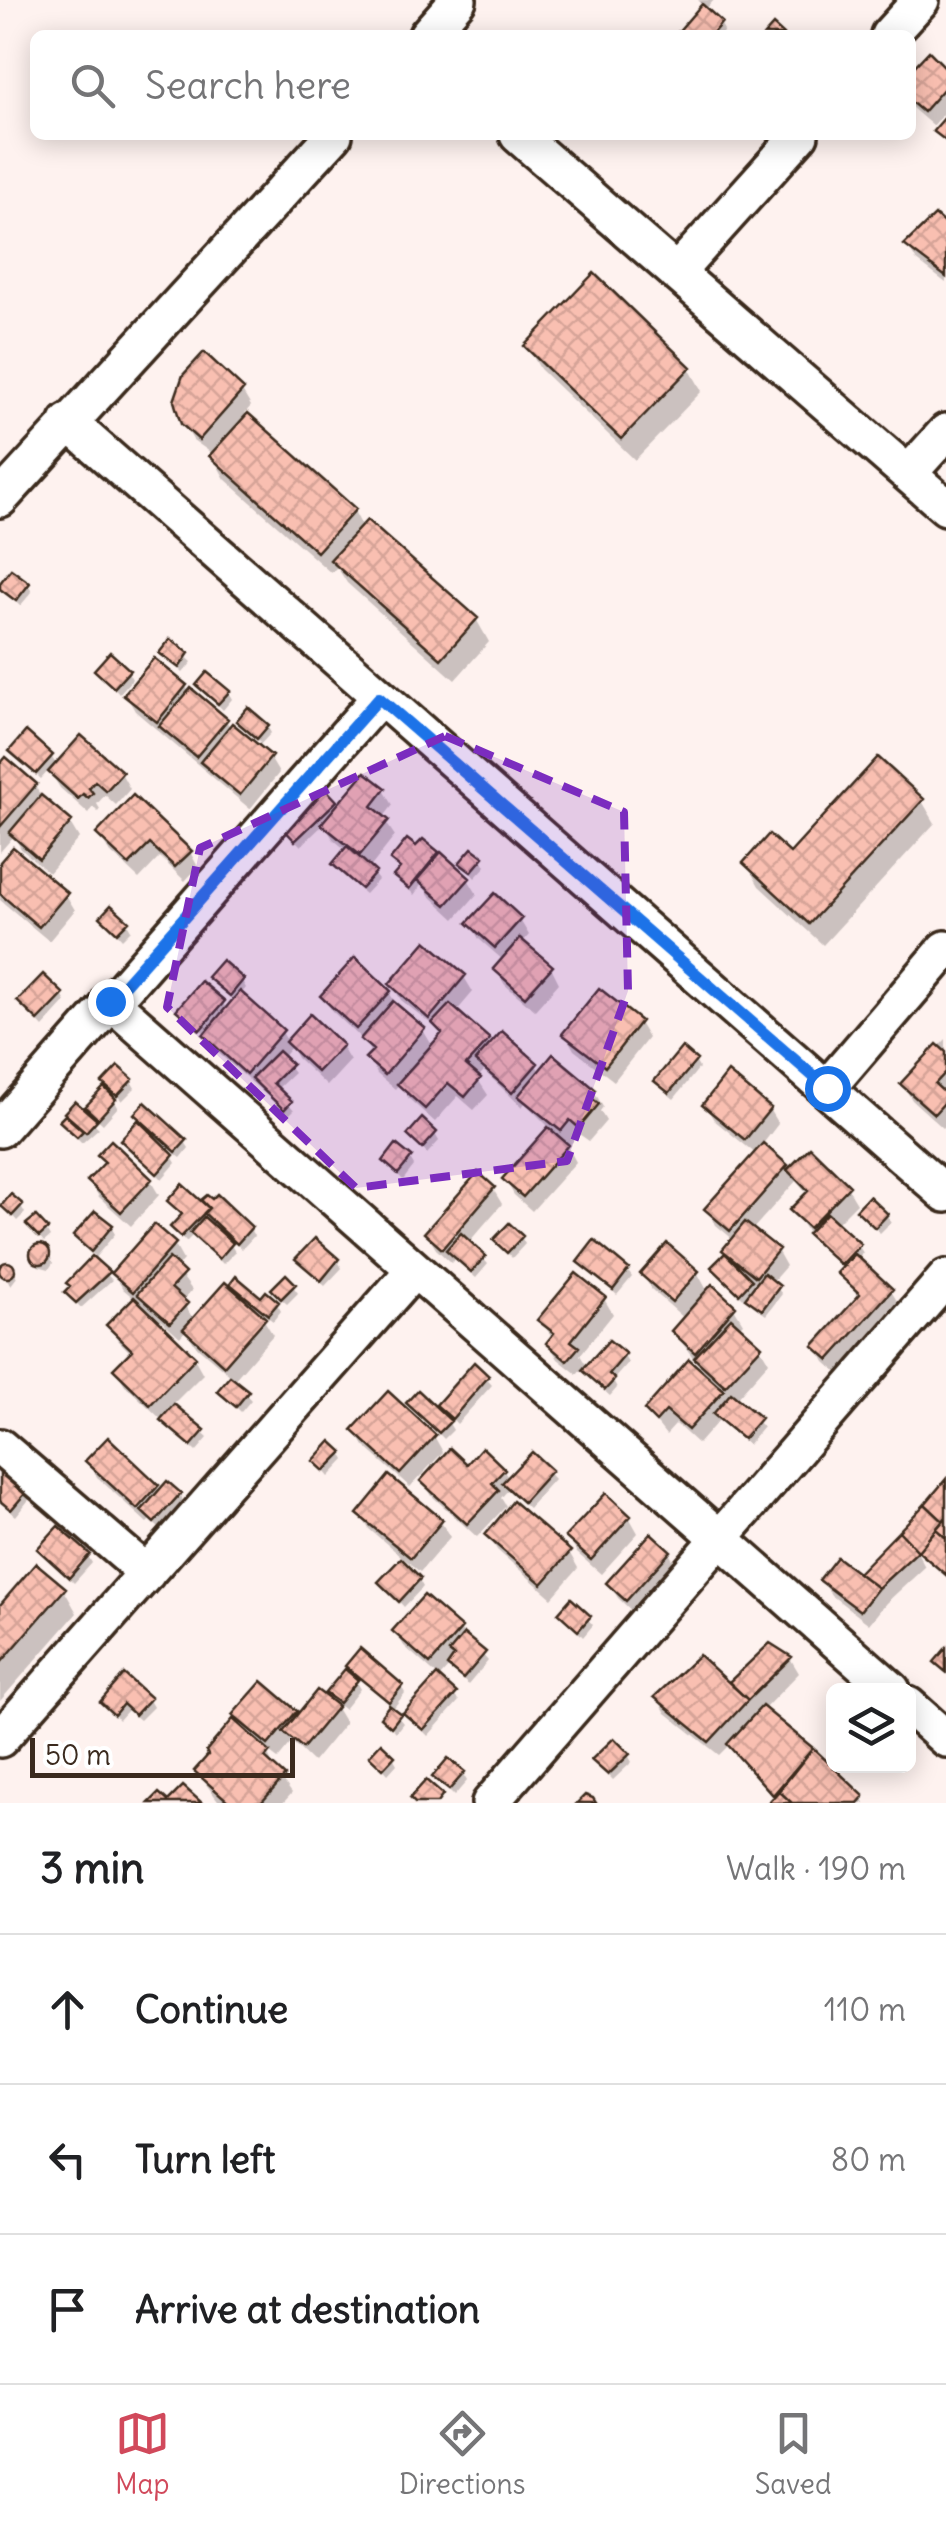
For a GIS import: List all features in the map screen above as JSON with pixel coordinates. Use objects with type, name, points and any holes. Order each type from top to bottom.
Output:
[{"type":"street","points":[[431,30],[458,0]]},
{"type":"street","points":[[894,30],[921,0]]},
{"type":"street","points":[[0,499],[329,140]]},
{"type":"street","points":[[524,140],[946,507]]},
{"type":"street","points":[[676,273],[796,140]]},
{"type":"street","points":[[68,422],[946,1194]]},
{"type":"street","points":[[908,474],[946,432]]},
{"type":"street","points":[[0,1129],[379,698]]},
{"type":"street","points":[[827,1088],[946,949]]},
{"type":"street","points":[[110,1001],[884,1683]]},
{"type":"street","points":[[0,1739],[414,1270]]},
{"type":"street","points":[[490,1803],[946,1278]]},
{"type":"street","points":[[0,1447],[147,1574]]},
{"type":"street","points":[[916,1712],[946,1739]]},
{"type":"highlighted area","points":[[445,736],[624,812],[628,991],[567,1161],[356,1188],[167,1007],[200,848]]},
{"type":"building","points":[[702,4],[722,22],[715,30],[680,30]]},
{"type":"building","points":[[929,51],[946,68],[946,86],[923,112],[916,106],[916,65]]},
{"type":"building","points":[[946,116],[946,141],[933,131]]},
{"type":"building","points":[[935,215],[946,225],[946,277],[904,245]]},
{"type":"building","points":[[594,273],[691,367],[621,439],[524,346]]},
{"type":"building","points":[[204,352],[244,389],[199,440],[181,424],[174,401],[183,375]]},
{"type":"building","points":[[248,413],[356,509],[317,552],[209,456]]},
{"type":"building","points":[[367,520],[478,618],[441,659],[330,560]]},
{"type":"building","points":[[11,569],[30,583],[16,601],[0,589]]},
{"type":"building","points":[[170,639],[189,653],[179,668],[159,653]]},
{"type":"building","points":[[110,652],[130,670],[114,688],[94,670]]},
{"type":"building","points":[[154,658],[187,685],[157,722],[123,695]]},
{"type":"building","points":[[207,672],[230,691],[218,704],[196,685]]},
{"type":"building","points":[[191,688],[228,719],[196,757],[159,726]]},
{"type":"building","points":[[248,707],[269,725],[257,739],[236,721]]},
{"type":"building","points":[[232,723],[272,756],[240,795],[200,762]]},
{"type":"building","points":[[26,731],[53,755],[36,774],[9,751]]},
{"type":"building","points":[[81,735],[123,772],[106,791],[95,781],[89,788],[93,793],[78,799],[48,772]]},
{"type":"building","points":[[6,757],[37,784],[0,827],[0,764]]},
{"type":"building","points":[[878,757],[924,799],[809,924],[743,863],[769,834],[790,853]]},
{"type":"building","points":[[365,772],[386,788],[372,806],[389,820],[360,855],[321,824]]},
{"type":"building","points":[[321,784],[337,801],[295,841],[279,824]]},
{"type":"building","points":[[41,795],[72,821],[39,859],[9,833]]},
{"type":"building","points":[[133,795],[192,851],[175,867],[150,844],[129,865],[96,834]]},
{"type":"building","points":[[407,839],[416,846],[423,839],[439,852],[409,889],[393,876],[400,868],[390,860]]},
{"type":"building","points":[[347,846],[376,872],[361,889],[332,864]]},
{"type":"building","points":[[13,847],[68,893],[39,927],[0,894],[0,862]]},
{"type":"building","points":[[472,848],[484,857],[471,872],[459,863]]},
{"type":"building","points":[[441,852],[470,878],[446,905],[417,880]]},
{"type":"building","points":[[495,893],[522,918],[495,948],[467,923]]},
{"type":"building","points":[[111,905],[129,921],[117,933],[100,917]]},
{"type":"building","points":[[520,938],[553,966],[525,997],[493,969]]},
{"type":"building","points":[[426,941],[466,975],[429,1019],[389,984]]},
{"type":"building","points":[[355,957],[391,991],[356,1029],[320,996]]},
{"type":"building","points":[[222,960],[244,979],[230,996],[207,977]]},
{"type":"building","points":[[43,974],[64,994],[38,1021],[17,1001]]},
{"type":"building","points":[[201,981],[225,1001],[200,1030],[176,1010]]},
{"type":"building","points":[[599,988],[641,1021],[605,1067],[562,1034]]},
{"type":"building","points":[[240,991],[284,1030],[246,1074],[203,1035]]},
{"type":"building","points":[[393,1001],[425,1028],[385,1075],[365,1058],[373,1050],[360,1039]]},
{"type":"building","points":[[450,1004],[490,1039],[466,1065],[481,1078],[465,1097],[448,1083],[425,1109],[397,1084],[442,1033],[432,1023]]},
{"type":"building","points":[[310,1014],[343,1045],[317,1072],[285,1042]]},
{"type":"building","points":[[502,1031],[538,1063],[512,1093],[475,1061]]},
{"type":"building","points":[[937,1044],[946,1052],[946,1072],[935,1084],[946,1094],[946,1101],[934,1114],[900,1084]]},
{"type":"building","points":[[682,1047],[697,1060],[669,1093],[654,1081]]},
{"type":"building","points":[[278,1051],[292,1064],[273,1083],[292,1101],[284,1110],[251,1078]]},
{"type":"building","points":[[553,1054],[596,1090],[590,1097],[599,1104],[579,1128],[570,1120],[561,1131],[518,1096]]},
{"type":"building","points":[[118,1066],[133,1079],[117,1096],[102,1083]]},
{"type":"building","points":[[728,1072],[771,1108],[745,1140],[702,1105]]},
{"type":"building","points":[[104,1087],[116,1099],[98,1119],[85,1107]]},
{"type":"building","points":[[75,1101],[97,1120],[86,1132],[64,1113]]},
{"type":"building","points":[[145,1102],[187,1140],[176,1152],[134,1114]]},
{"type":"building","points":[[65,1115],[83,1131],[77,1137],[59,1121]]},
{"type":"building","points":[[422,1118],[437,1132],[422,1149],[407,1135]]},
{"type":"building","points":[[138,1120],[174,1155],[157,1174],[120,1140]]},
{"type":"building","points":[[548,1127],[569,1145],[523,1197],[502,1179]]},
{"type":"building","points":[[111,1140],[152,1179],[121,1212],[87,1181],[105,1162],[97,1155]]},
{"type":"building","points":[[763,1143],[788,1165],[730,1231],[704,1209]]},
{"type":"building","points":[[396,1144],[412,1157],[398,1174],[383,1161]]},
{"type":"building","points":[[810,1147],[850,1186],[809,1228],[789,1210],[808,1191],[787,1170]]},
{"type":"building","points":[[478,1172],[495,1187],[442,1249],[424,1233]]},
{"type":"building","points":[[182,1184],[209,1208],[181,1237],[170,1227],[182,1214],[167,1201]]},
{"type":"building","points":[[11,1194],[23,1204],[12,1216],[1,1206]]},
{"type":"building","points":[[217,1194],[252,1227],[237,1244],[204,1213],[209,1208],[201,1200]]},
{"type":"building","points":[[869,1196],[888,1214],[875,1228],[856,1210]]},
{"type":"building","points":[[95,1211],[113,1225],[91,1252],[73,1236]]},
{"type":"building","points":[[827,1213],[861,1244],[841,1265],[807,1234]]},
{"type":"building","points":[[36,1216],[48,1229],[39,1237],[26,1224]]},
{"type":"building","points":[[204,1217],[233,1243],[219,1259],[190,1233]]},
{"type":"building","points":[[745,1222],[779,1249],[756,1277],[722,1250]]},
{"type":"building","points":[[509,1223],[523,1236],[507,1253],[493,1240]]},
{"type":"building","points":[[154,1224],[176,1243],[133,1292],[111,1273]]},
{"type":"building","points":[[461,1233],[486,1256],[471,1272],[446,1250]]},
{"type":"building","points":[[315,1238],[339,1259],[321,1281],[295,1259]]},
{"type":"building","points":[[594,1240],[629,1269],[613,1290],[577,1262]]},
{"type":"building","points":[[667,1243],[699,1271],[672,1302],[640,1274]]},
{"type":"building","points":[[40,1244],[50,1254],[40,1264],[30,1254]]},
{"type":"building","points":[[725,1253],[752,1280],[739,1294],[711,1267]]},
{"type":"building","points":[[855,1254],[893,1289],[829,1360],[813,1346],[860,1294],[837,1273]]},
{"type":"building","points":[[92,1256],[110,1272],[76,1303],[64,1292],[70,1286],[66,1283]]},
{"type":"building","points":[[169,1258],[185,1273],[171,1288],[188,1303],[170,1323],[137,1294]]},
{"type":"building","points":[[7,1262],[15,1270],[7,1278],[-1,1270]]},
{"type":"building","points":[[576,1273],[606,1297],[571,1341],[579,1347],[567,1361],[546,1343],[554,1333],[537,1320]]},
{"type":"building","points":[[764,1273],[780,1286],[762,1310],[745,1298]]},
{"type":"building","points":[[286,1274],[296,1284],[281,1299],[271,1289]]},
{"type":"building","points":[[236,1276],[261,1297],[266,1291],[279,1302],[268,1315],[230,1284]]},
{"type":"building","points":[[225,1282],[266,1318],[224,1366],[183,1329]]},
{"type":"building","points":[[712,1284],[736,1306],[695,1353],[671,1331]]},
{"type":"building","points":[[134,1297],[196,1357],[150,1405],[113,1369],[132,1350],[106,1325]]},
{"type":"building","points":[[731,1318],[762,1346],[725,1386],[694,1358]]},
{"type":"building","points":[[609,1340],[626,1354],[609,1374],[615,1379],[605,1390],[582,1370]]},
{"type":"building","points":[[689,1359],[724,1390],[688,1430],[666,1411],[656,1422],[644,1410]]},
{"type":"building","points":[[474,1362],[489,1376],[452,1419],[436,1405]]},
{"type":"building","points":[[230,1376],[249,1391],[236,1407],[217,1391]]},
{"type":"building","points":[[418,1390],[451,1421],[439,1433],[406,1403]]},
{"type":"building","points":[[388,1391],[436,1435],[400,1474],[352,1430]]},
{"type":"building","points":[[731,1393],[761,1418],[743,1439],[713,1414]]},
{"type":"building","points":[[174,1404],[205,1430],[191,1446],[160,1420]]},
{"type":"building","points":[[108,1437],[159,1485],[137,1509],[85,1461]]},
{"type":"building","points":[[331,1441],[343,1452],[324,1471],[313,1461]]},
{"type":"building","points":[[482,1447],[505,1469],[492,1483],[499,1490],[467,1524],[420,1481],[450,1448],[467,1464]]},
{"type":"building","points":[[532,1452],[552,1470],[523,1502],[502,1483]]},
{"type":"building","points":[[4,1468],[29,1489],[11,1510],[0,1501],[0,1472]]},
{"type":"building","points":[[389,1475],[443,1520],[411,1558],[357,1514]]},
{"type":"building","points":[[946,1479],[946,1517],[943,1521],[925,1504]]},
{"type":"building","points":[[167,1481],[181,1493],[154,1523],[141,1511]]},
{"type":"building","points":[[606,1493],[631,1516],[591,1560],[565,1537]]},
{"type":"building","points":[[513,1501],[571,1551],[542,1584],[485,1535]]},
{"type":"building","points":[[925,1504],[943,1521],[918,1551],[899,1531]]},
{"type":"building","points":[[946,1517],[946,1538],[936,1529]]},
{"type":"building","points":[[58,1526],[90,1554],[69,1578],[37,1549]]},
{"type":"building","points":[[936,1529],[946,1538],[946,1575],[918,1551]]},
{"type":"building","points":[[899,1531],[918,1551],[878,1588],[858,1573]]},
{"type":"building","points":[[651,1533],[671,1551],[626,1601],[606,1583]]},
{"type":"building","points":[[837,1557],[878,1588],[860,1611],[819,1580]]},
{"type":"building","points":[[401,1558],[421,1578],[399,1602],[378,1582]]},
{"type":"building","points":[[36,1563],[66,1588],[0,1664],[0,1605]]},
{"type":"building","points":[[424,1595],[462,1628],[430,1664],[392,1631]]},
{"type":"building","points":[[571,1598],[591,1616],[578,1631],[558,1613]]},
{"type":"building","points":[[464,1634],[486,1652],[463,1679],[447,1666],[454,1656],[449,1652]]},
{"type":"building","points":[[770,1643],[792,1657],[748,1700],[729,1682]]},
{"type":"building","points":[[360,1648],[403,1685],[389,1702],[345,1666]]},
{"type":"building","points":[[946,1648],[946,1672],[934,1662]]},
{"type":"building","points":[[699,1655],[748,1700],[709,1742],[654,1697]]},
{"type":"building","points":[[345,1669],[358,1680],[339,1703],[325,1693]]},
{"type":"building","points":[[124,1674],[151,1698],[135,1715],[123,1704],[114,1715],[100,1702]]},
{"type":"building","points":[[437,1675],[457,1693],[423,1730],[403,1713]]},
{"type":"building","points":[[262,1681],[297,1711],[268,1745],[232,1715]]},
{"type":"building","points":[[317,1690],[338,1706],[303,1748],[283,1732]]},
{"type":"building","points":[[389,1705],[401,1714],[391,1727],[380,1717]]},
{"type":"building","points":[[762,1706],[813,1748],[773,1795],[727,1744]]},
{"type":"building","points":[[233,1719],[270,1752],[265,1758],[285,1776],[261,1803],[230,1803],[194,1771]]},
{"type":"building","points":[[614,1738],[630,1754],[608,1775],[591,1760]]},
{"type":"building","points":[[381,1743],[395,1756],[383,1769],[369,1756]]},
{"type":"building","points":[[813,1748],[826,1760],[826,1773],[840,1773],[864,1796],[858,1803],[792,1803],[779,1791]]},
{"type":"building","points":[[448,1758],[465,1772],[449,1790],[432,1777]]},
{"type":"building","points":[[426,1780],[443,1795],[437,1803],[415,1803],[410,1798]]},
{"type":"building","points":[[183,1786],[202,1803],[149,1803],[159,1793],[168,1801]]},
{"type":"building","points":[[779,1791],[792,1803],[768,1803]]},
{"type":"building","points":[[585,1795],[593,1798],[596,1803],[577,1803]]},
{"type":"route","points":[[110,1001],[379,698],[827,1088]]}]
